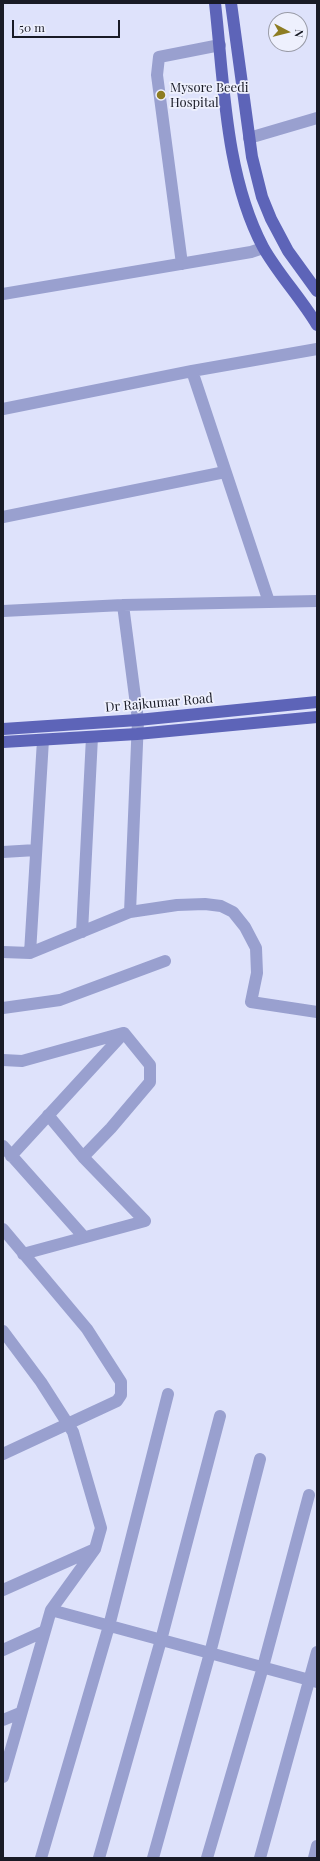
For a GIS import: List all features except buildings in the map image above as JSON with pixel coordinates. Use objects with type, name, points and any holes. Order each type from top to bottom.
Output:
[{"type":"main road","points":[[215,3],[234,162],[246,204],[263,248],[317,325]]},
{"type":"main road","points":[[231,3],[252,157],[262,197],[288,251],[317,291]]},
{"type":"main road","name":"Dr Rajkumar Road","points":[[3,728],[138,720],[317,702]]},
{"type":"main road","points":[[3,742],[137,734],[317,718]]},
{"type":"street","points":[[182,264],[157,75],[159,57],[220,45]]},
{"type":"street","points":[[249,138],[317,118]]},
{"type":"street","points":[[3,294],[251,252],[263,248]]},
{"type":"street","points":[[3,408],[192,371],[317,349]]},
{"type":"street","points":[[192,371],[224,472],[269,602]]},
{"type":"street","points":[[3,516],[224,472]]},
{"type":"street","points":[[3,611],[317,601]]},
{"type":"street","points":[[123,606],[138,720],[130,912]]},
{"type":"street","points":[[82,932],[92,737]]},
{"type":"street","points":[[30,953],[43,740]]},
{"type":"street","points":[[3,852],[36,850]]},
{"type":"street","points":[[3,952],[30,953],[130,912],[177,905],[204,904],[221,906],[233,912],[245,926],[256,948],[257,973],[251,1002],[317,1012]]},
{"type":"street","points":[[3,1008],[60,1000],[165,961]]},
{"type":"street","points":[[3,1071],[8,1060],[22,1061],[124,1033]]},
{"type":"street","points":[[11,1156],[124,1033]]},
{"type":"street","points":[[83,1157],[111,1128],[150,1082],[150,1065],[124,1033]]},
{"type":"street","points":[[24,1254],[145,1221],[83,1157],[48,1115]]},
{"type":"street","points":[[3,1146],[84,1237]]},
{"type":"street","points":[[3,1229],[87,1330],[121,1382],[121,1395],[117,1401],[3,1454]]},
{"type":"street","points":[[3,1331],[41,1382],[73,1432],[101,1528],[95,1549],[51,1610],[20,1713],[3,1777]]},
{"type":"street","points":[[41,1858],[109,1626],[168,1394]]},
{"type":"street","points":[[99,1858],[161,1640],[220,1416]]},
{"type":"street","points":[[153,1858],[210,1653],[260,1459]]},
{"type":"street","points":[[207,1858],[263,1667],[309,1495]]},
{"type":"street","points":[[3,1590],[95,1549]]},
{"type":"street","points":[[51,1610],[313,1681]]},
{"type":"street","points":[[3,1650],[45,1631]]},
{"type":"street","points":[[260,1858],[313,1681],[317,1652]]},
{"type":"street","points":[[3,1720],[20,1713]]},
{"type":"street","points":[[314,1858],[317,1846]]},
{"type":"place","name":"Mysore Beedi Hospital","points":[[161,95]]}]
